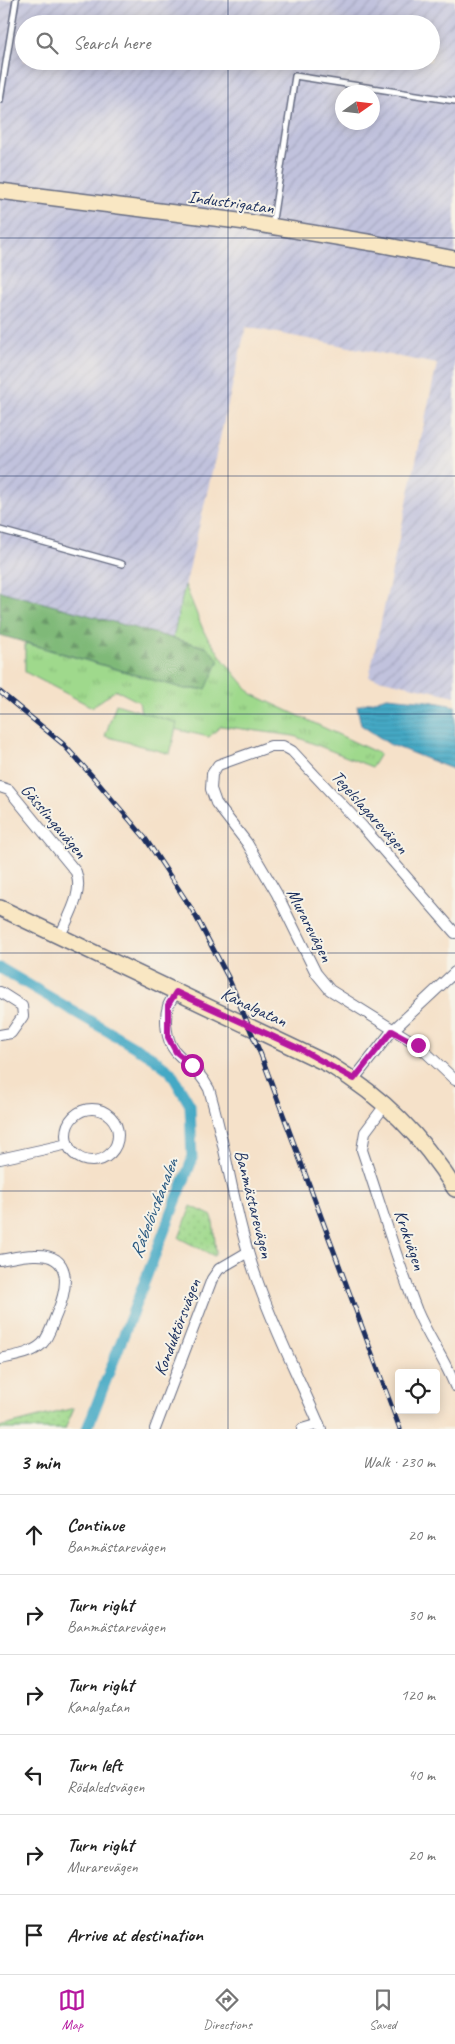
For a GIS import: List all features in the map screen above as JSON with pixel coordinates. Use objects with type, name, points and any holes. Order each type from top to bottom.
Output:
[{"type":"street","name":"Industrigatan","points":[[0,191],[272,226],[455,259]]},
{"type":"street","name":"Tegelslagarevägen","points":[[245,754],[271,746],[283,746],[292,751],[370,834],[455,933]]},
{"type":"street","name":"Murarevägen","points":[[245,754],[218,765],[212,774],[211,789],[216,803],[247,843],[277,894],[316,973],[330,990],[392,1031],[418,1045],[455,1080]]},
{"type":"street","name":"Gässlingavägen","points":[[0,788],[9,790],[76,872],[80,881],[79,892],[60,936]]},
{"type":"street","name":"Kanalgatan","points":[[0,908],[300,1049],[354,1079],[386,1104],[413,1130],[438,1162],[455,1189]]},
{"type":"street","points":[[354,1079],[392,1031],[455,972]]},
{"type":"street","points":[[0,992],[22,1006],[23,1016],[11,1033],[0,1035]]},
{"type":"street","name":"Banmästarevägen","points":[[176,992],[168,1005],[168,1037],[176,1052],[200,1074],[209,1089],[248,1252],[278,1335],[320,1427]]},
{"type":"street","name":"Krokvägen","points":[[386,1104],[365,1132],[362,1150],[417,1311],[432,1344],[448,1369],[455,1386]]},
{"type":"street","points":[[89,1109],[101,1111],[109,1115],[116,1125],[118,1138],[116,1146],[108,1156],[100,1160],[82,1159],[75,1155],[68,1144],[67,1127],[74,1116],[81,1111],[89,1109]]},
{"type":"street","points":[[0,1159],[68,1144]]},
{"type":"street","name":"Konduktörsvägen","points":[[155,1429],[212,1279],[219,1269],[248,1252]]},
{"type":"street","points":[[0,1260],[34,1255],[50,1256],[63,1267],[66,1276],[61,1304],[44,1342],[31,1352],[0,1360]]},
{"type":"street","points":[[302,1429],[320,1427]]},
{"type":"lane","points":[[0,100],[16,0]]},
{"type":"lane","points":[[272,226],[295,76],[455,101]]},
{"type":"lane","points":[[0,530],[122,564]]},
{"type":"shaded area","points":[[0,0],[455,0],[455,696],[369,677],[437,364],[246,327],[173,638],[0,591]]},
{"type":"green space","points":[[185,585],[204,632],[225,662],[252,694],[380,754],[372,767],[294,736],[221,726],[209,737],[143,722],[139,702],[116,690],[92,707],[25,672],[25,643],[185,689],[206,689],[208,648],[173,638]]},
{"type":"green space","points":[[0,591],[208,648],[219,661],[206,689],[185,689],[0,635]]},
{"type":"green space","points":[[116,704],[177,723],[170,754],[105,736]]},
{"type":"green space","points":[[191,1206],[212,1216],[216,1253],[214,1256],[179,1238]]},
{"type":"green space","points":[[74,1408],[65,1429],[0,1429],[0,1427]]},
{"type":"water","points":[[387,697],[429,701],[455,706],[455,770],[389,744],[361,725],[357,706]]},
{"type":"waterway","name":"Råbelövskanalen","points":[[0,968],[152,1057],[170,1071],[190,1105],[192,1160],[87,1429]]},
{"type":"railway","points":[[0,692],[63,744],[93,777],[145,838],[193,911],[228,977],[261,1055],[400,1429]]},
{"type":"route","points":[[192,1065],[176,1052],[168,1037],[168,1005],[176,992],[300,1049],[354,1079],[392,1031],[418,1045]]}]
